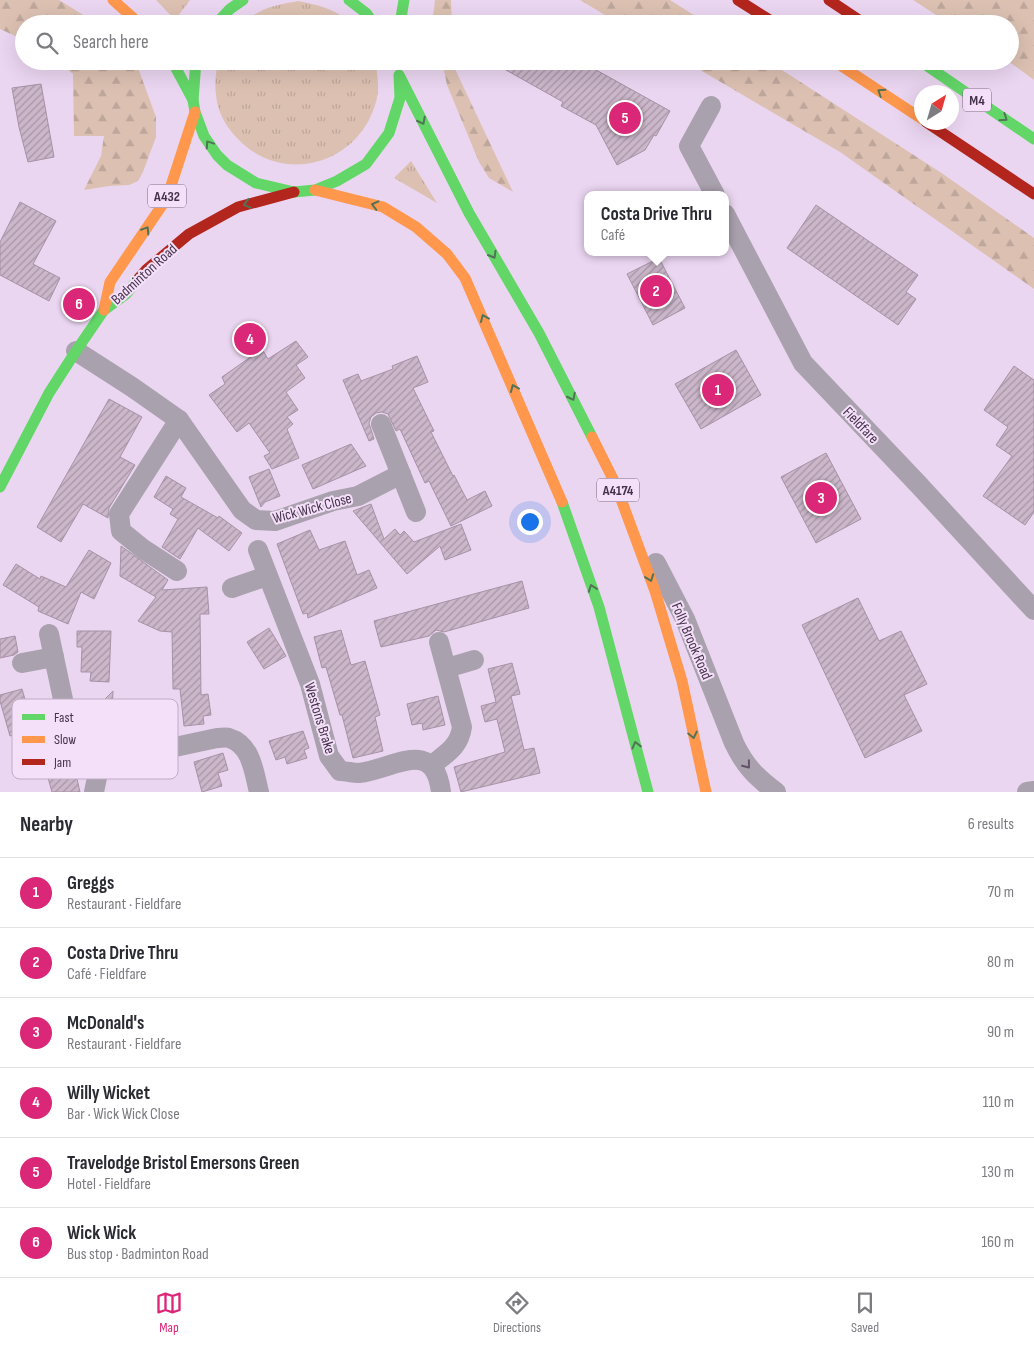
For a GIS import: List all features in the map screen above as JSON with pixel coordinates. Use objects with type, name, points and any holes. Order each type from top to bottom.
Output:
[{"type":"main road","points":[[113,0],[130,15]]},
{"type":"main road","points":[[224,15],[243,0]]},
{"type":"main road","points":[[348,0],[367,15]]},
{"type":"main road","points":[[402,15],[404,0]]},
{"type":"main road","points":[[738,0],[762,15]]},
{"type":"main road","points":[[830,0],[852,15]]},
{"type":"main road","points":[[176,70],[194,106],[204,136],[217,155],[227,165],[256,183],[294,192],[315,190],[337,181],[366,164],[389,133],[400,98],[399,70]]},
{"type":"main road","name":"Badminton Road","points":[[104,310],[110,282],[166,198],[194,106],[196,70]]},
{"type":"main road","points":[[848,70],[914,114]]},
{"type":"main road","name":"M4","points":[[933,70],[1034,139]]},
{"type":"main road","name":"A4174","points":[[400,77],[469,213],[539,333],[615,483],[655,591],[682,681],[706,792]]},
{"type":"main road","points":[[938,130],[1034,194]]},
{"type":"main road","points":[[315,190],[383,207],[416,227],[447,254],[465,278],[562,502],[599,607],[648,792]]},
{"type":"main road","name":"Badminton Road","points":[[0,487],[49,393],[104,310],[126,294],[146,270],[190,234],[238,207],[294,192]]},
{"type":"street","points":[[711,106],[689,146],[713,191]]},
{"type":"street","name":"Fieldfare","points":[[729,222],[803,363],[1034,610]]},
{"type":"street","name":"Wick Wick Close","points":[[76,351],[179,420],[242,510],[256,520],[275,521],[334,501],[358,496],[400,474]]},
{"type":"street","points":[[177,571],[143,549],[121,531],[119,514],[179,420]]},
{"type":"street","points":[[381,424],[416,512]]},
{"type":"street","name":"Folly Brook Road","points":[[615,483],[684,619],[743,761],[759,780],[776,792]]},
{"type":"street","name":"Westons Brake","points":[[258,550],[310,684],[329,756],[340,771],[358,773],[407,760],[422,760],[432,765]]},
{"type":"street","points":[[232,588],[267,576]]},
{"type":"street","points":[[48,634],[63,699]]},
{"type":"street","points":[[439,642],[462,727],[460,738],[452,749],[432,765],[440,780],[441,792]]},
{"type":"street","points":[[22,664],[54,657]]},
{"type":"street","points":[[447,668],[474,660]]},
{"type":"street","points":[[178,746],[217,738],[230,738],[242,746],[249,755],[259,792]]},
{"type":"street","points":[[94,792],[97,779]]},
{"type":"street","points":[[1027,792],[1034,791]]},
{"type":"green space","points":[[0,0],[59,0],[83,15],[15,15],[15,36],[0,29]]},
{"type":"green space","points":[[156,0],[190,0],[179,15],[170,15]]},
{"type":"green space","points":[[435,0],[451,0],[452,15],[433,15]]},
{"type":"green space","points":[[580,0],[670,0],[694,15],[605,15]]},
{"type":"green space","points":[[913,0],[1034,0],[1034,80],[1019,69],[1019,15],[936,15]]},
{"type":"green space","points":[[298,1],[320,6],[340,15],[254,15],[275,6]]},
{"type":"green space","points":[[68,70],[139,70],[156,117],[156,137],[138,181],[129,185],[84,190],[101,156],[104,136],[74,136],[73,74]]},
{"type":"green space","points":[[217,70],[377,70],[378,93],[369,120],[357,137],[343,150],[326,159],[308,164],[289,164],[271,160],[254,152],[238,139],[223,119],[219,110],[216,95]]},
{"type":"green space","points":[[444,70],[455,70],[513,192],[489,178],[479,162],[447,85]]},
{"type":"green space","points":[[700,70],[782,70],[943,174],[1034,238],[1034,289],[840,152]]},
{"type":"green space","points":[[411,161],[437,203],[394,178]]},
{"type":"building","points":[[506,70],[596,70],[670,111],[656,136],[654,135],[645,150],[617,165],[596,125],[561,106],[563,102]]},
{"type":"building","points":[[41,84],[54,157],[28,162],[12,88]]},
{"type":"building","points":[[20,202],[56,221],[33,264],[60,278],[49,301],[0,275],[0,242]]},
{"type":"building","points":[[816,205],[918,275],[906,292],[916,299],[898,325],[787,248]]},
{"type":"building","points":[[659,258],[685,308],[653,325],[627,274]]},
{"type":"building","points":[[296,341],[308,357],[296,365],[305,378],[286,392],[298,410],[287,417],[293,424],[287,429],[299,458],[272,469],[264,456],[270,453],[249,423],[237,432],[209,395],[225,384],[222,377],[262,349],[268,359]]},
{"type":"building","points":[[736,350],[761,395],[701,429],[675,384]]},
{"type":"building","points":[[417,356],[428,382],[413,388],[434,431],[431,432],[453,476],[467,500],[485,491],[492,506],[451,526],[429,481],[425,483],[400,429],[396,431],[388,414],[376,413],[371,417],[369,423],[374,439],[369,441],[343,380],[358,374],[361,381],[393,369],[392,366]]},
{"type":"building","points":[[1014,366],[1034,380],[1034,512],[1025,525],[983,496],[1012,456],[996,445],[1008,427],[984,410]]},
{"type":"building","points":[[109,399],[142,417],[120,457],[135,465],[109,508],[108,518],[83,504],[61,542],[37,527]]},
{"type":"building","points":[[351,444],[366,466],[313,489],[302,465]]},
{"type":"building","points":[[826,453],[861,519],[816,543],[781,477]]},
{"type":"building","points":[[269,469],[280,496],[265,502],[261,507],[249,477]]},
{"type":"building","points":[[166,476],[186,488],[181,497],[218,518],[219,516],[242,533],[229,551],[198,528],[180,559],[162,547],[178,519],[170,514],[173,509],[154,497]]},
{"type":"building","points":[[371,504],[384,539],[395,529],[400,535],[404,531],[414,542],[461,524],[471,550],[445,560],[440,546],[407,574],[353,511]]},
{"type":"building","points":[[310,530],[319,550],[345,541],[357,575],[369,570],[377,588],[308,618],[307,613],[303,614],[277,544]]},
{"type":"building","points":[[121,546],[168,580],[162,590],[207,587],[209,614],[200,614],[201,695],[208,694],[211,715],[203,716],[204,724],[184,726],[180,689],[173,689],[172,632],[160,631],[138,621],[156,597],[120,576]]},
{"type":"building","points":[[89,550],[111,563],[94,599],[81,592],[68,624],[38,611],[39,607],[3,585],[16,564],[40,579],[41,576],[66,587]]},
{"type":"building","points":[[522,581],[529,608],[444,632],[436,630],[429,636],[381,647],[374,621]]},
{"type":"building","points":[[858,598],[879,641],[901,631],[927,684],[904,695],[922,731],[865,758],[802,625]]},
{"type":"building","points":[[269,628],[286,656],[264,669],[247,642]]},
{"type":"building","points":[[341,630],[351,665],[365,661],[380,715],[375,717],[383,751],[353,758],[342,715],[340,715],[326,667],[322,668],[314,637]]},
{"type":"building","points":[[77,631],[111,631],[109,682],[90,681],[91,672],[81,672],[82,647],[77,647]]},
{"type":"building","points":[[15,636],[18,652],[14,655],[0,658],[0,639]]},
{"type":"building","points":[[512,663],[520,694],[511,696],[524,750],[534,748],[540,773],[461,792],[454,767],[505,752],[497,719],[485,722],[481,706],[496,702],[488,669]]},
{"type":"building","points":[[22,689],[25,699],[12,699],[12,735],[10,736],[0,701],[0,695]]},
{"type":"building","points":[[113,691],[113,699],[105,699]]},
{"type":"building","points":[[438,696],[445,725],[423,730],[422,723],[412,725],[407,704]]},
{"type":"building","points":[[303,731],[309,748],[304,750],[307,758],[287,764],[285,757],[276,760],[269,741]]},
{"type":"building","points":[[223,753],[228,770],[218,773],[222,786],[202,792],[194,762]]},
{"type":"building","points":[[48,779],[77,779],[80,792],[52,792]]},
{"type":"traffic: fast","points":[[224,15],[243,0]]},
{"type":"traffic: fast","points":[[349,0],[367,15]]},
{"type":"traffic: fast","points":[[402,15],[404,0]]},
{"type":"traffic: fast","points":[[177,70],[193,100]]},
{"type":"traffic: fast","points":[[195,70],[193,100],[195,112],[204,136],[217,155],[227,165],[256,183],[294,192],[315,190],[337,181],[366,164],[389,133],[400,98],[399,75]]},
{"type":"traffic: fast","points":[[933,70],[1034,139]]},
{"type":"traffic: fast","points":[[400,77],[469,213],[539,333],[592,437]]},
{"type":"traffic: fast","points":[[0,487],[49,393],[76,351],[104,310],[126,294],[139,278]]},
{"type":"traffic: fast","points":[[562,502],[599,607],[648,792]]},
{"type":"traffic: slow","points":[[113,0],[130,15]]},
{"type":"traffic: slow","points":[[848,70],[914,114]]},
{"type":"traffic: slow","points":[[104,310],[110,282],[167,198],[195,112]]},
{"type":"traffic: slow","points":[[315,190],[383,207],[416,227],[447,254],[465,278],[562,502]]},
{"type":"traffic: slow","points":[[592,437],[615,483],[655,591],[682,681],[706,792]]},
{"type":"traffic: jam","points":[[738,0],[762,15]]},
{"type":"traffic: jam","points":[[829,0],[852,15]]},
{"type":"traffic: jam","points":[[938,130],[1034,194]]},
{"type":"traffic: jam","points":[[139,278],[189,234],[238,207],[294,192]]},
{"type":"place","name":"Travelodge Bristol Emersons Green","points":[[625,118]]},
{"type":"place","name":"Costa Drive Thru","points":[[656,291]]},
{"type":"place","name":"Wick Wick","points":[[79,304]]},
{"type":"place","name":"Willy Wicket","points":[[250,339]]},
{"type":"place","name":"Greggs","points":[[718,390]]},
{"type":"place","name":"McDonald's","points":[[821,498]]}]
